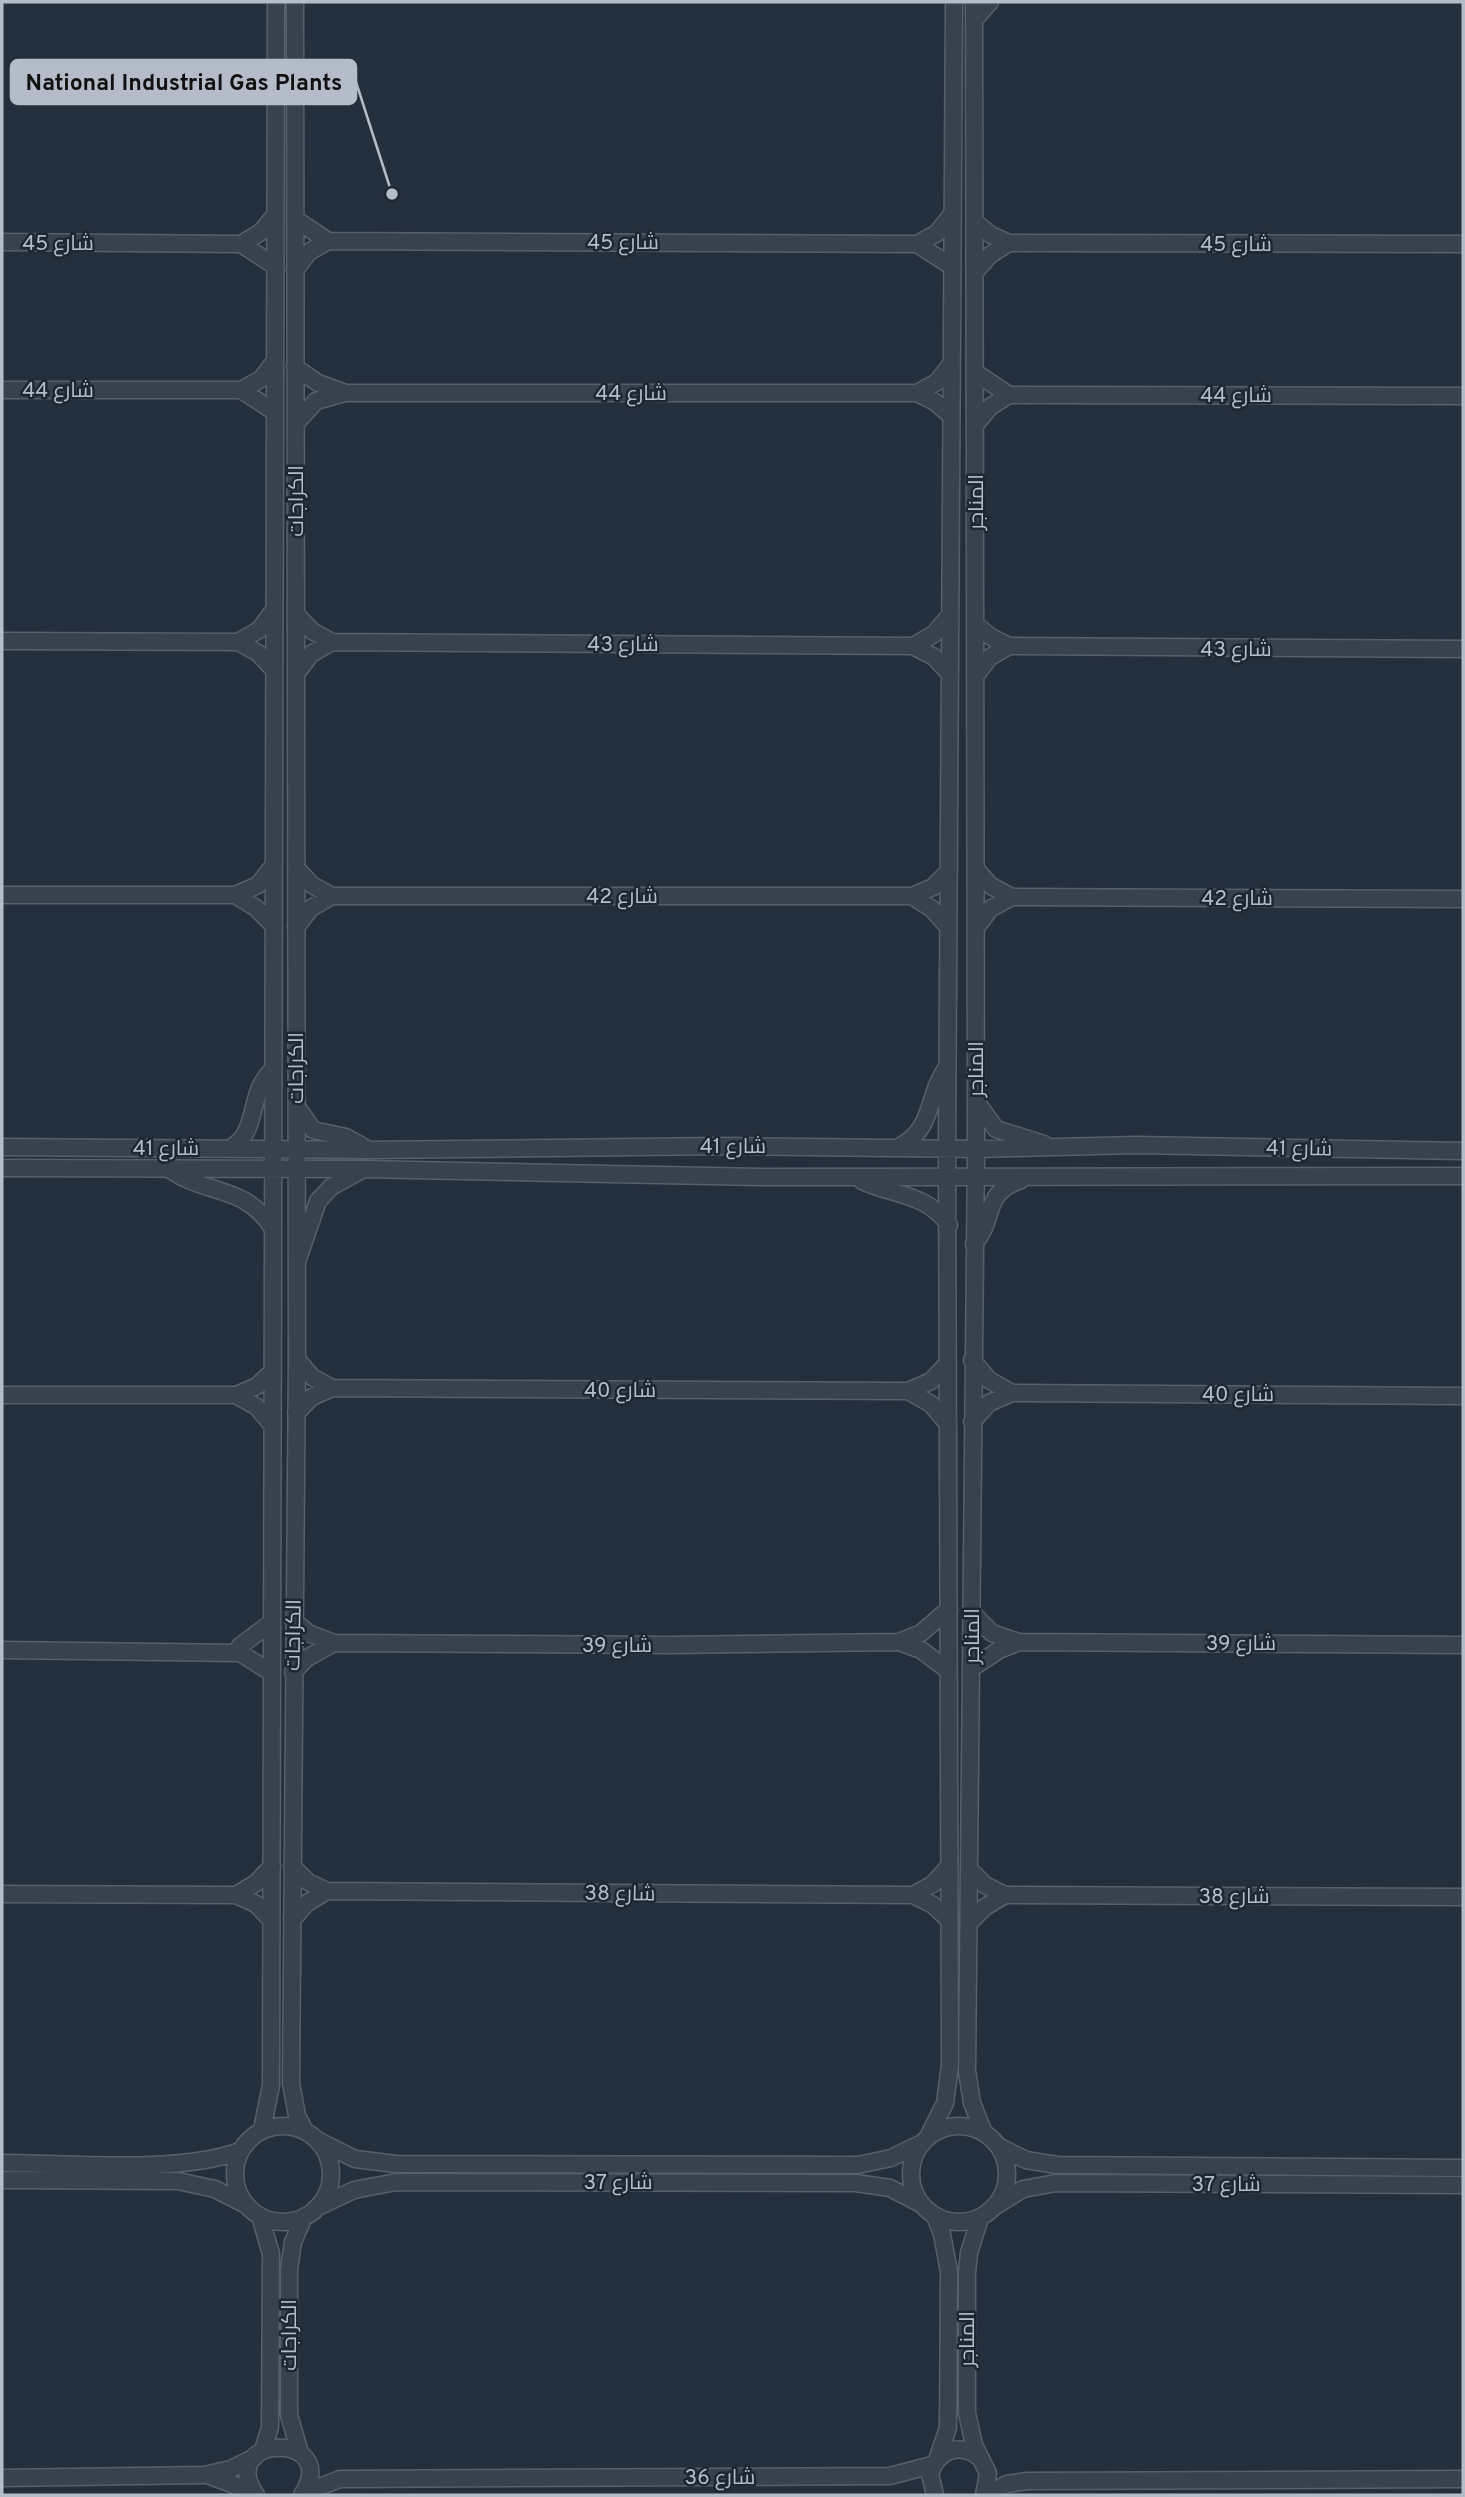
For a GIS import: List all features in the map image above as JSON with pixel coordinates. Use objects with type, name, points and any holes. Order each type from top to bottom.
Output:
[{"type":"street","points":[[295,9],[306,2]]},
{"type":"street","points":[[939,2],[954,8]]},
{"type":"street","name":"المناجر","points":[[974,2],[976,1149],[967,2071],[972,2103],[984,2133]]},
{"type":"street","points":[[974,20],[990,2]]},
{"type":"street","name":"الكراجات","points":[[262,2130],[271,2085],[275,412],[273,5]]},
{"type":"street","name":"المناجر","points":[[925,2140],[945,2103],[949,2084],[947,1149],[954,8]]},
{"type":"street","name":"الكراجات","points":[[295,9],[297,1359],[291,2083],[298,2116],[311,2136]]},
{"type":"street","points":[[275,215],[261,232],[241,244],[275,266]]},
{"type":"street","points":[[951,215],[937,233],[917,244],[951,266]]},
{"type":"street","points":[[295,219],[328,241],[309,252],[295,270]]},
{"type":"street","points":[[975,222],[991,235],[1009,243]]},
{"type":"street","name":"شارع 45","points":[[328,241],[917,244]]},
{"type":"street","name":"شارع 45","points":[[2,242],[241,244]]},
{"type":"street","points":[[975,272],[990,255],[1009,243]]},
{"type":"street","name":"شارع 45","points":[[1009,243],[1463,244]]},
{"type":"street","points":[[241,390],[261,379],[275,361]]},
{"type":"street","points":[[917,393],[937,382],[951,364]]},
{"type":"street","name":"شارع 44","points":[[295,367],[318,383],[345,393]]},
{"type":"street","points":[[976,373],[1009,395],[990,407],[976,424]]},
{"type":"street","name":"شارع 44","points":[[2,390],[241,390]]},
{"type":"street","points":[[241,390],[259,399],[275,412]]},
{"type":"street","name":"شارع 44","points":[[296,423],[316,401],[345,393],[917,393]]},
{"type":"street","points":[[917,393],[935,402],[950,415]]},
{"type":"street","name":"شارع 44","points":[[1009,395],[1463,396]]},
{"type":"street","points":[[238,642],[259,630],[274,610]]},
{"type":"street","points":[[296,614],[312,631],[332,642]]},
{"type":"street","points":[[913,646],[934,634],[950,615]]},
{"type":"street","points":[[975,624],[991,637],[1009,646]]},
{"type":"street","points":[[2,641],[238,642],[258,653],[274,670]]},
{"type":"street","points":[[296,674],[311,654],[332,642]]},
{"type":"street","name":"شارع 43","points":[[332,642],[913,646]]},
{"type":"street","points":[[913,646],[934,657],[950,674]]},
{"type":"street","points":[[976,675],[989,657],[1009,646]]},
{"type":"street","name":"شارع 43","points":[[1009,646],[1463,649]]},
{"type":"street","points":[[2,895],[236,895],[258,885],[273,866]]},
{"type":"street","points":[[296,868],[312,885],[332,896]]},
{"type":"street","points":[[976,869],[991,886],[1012,897]]},
{"type":"street","points":[[912,896],[933,887],[949,871]]},
{"type":"street","points":[[236,895],[256,908],[273,925]]},
{"type":"street","points":[[296,927],[311,908],[332,896]]},
{"type":"street","name":"شارع 42","points":[[332,896],[912,896]]},
{"type":"street","points":[[912,896],[932,909],[948,927]]},
{"type":"street","points":[[975,928],[990,909],[1012,897]]},
{"type":"street","name":"شارع 42","points":[[1012,897],[1463,900]]},
{"type":"street","name":"المناجر","points":[[897,1148],[908,1142],[925,1125],[939,1080],[948,1065]]},
{"type":"street","points":[[229,1149],[247,1133],[257,1091],[272,1070]]},
{"type":"street","points":[[976,1101],[996,1129],[1035,1139],[1049,1147]]},
{"type":"street","points":[[296,1104],[313,1130],[346,1138],[369,1150]]},
{"type":"street","name":"شارع 41","points":[[2,1147],[369,1150],[722,1146],[976,1149],[1137,1145],[1463,1151]]},
{"type":"street","name":"شارع 41","points":[[2,1168],[297,1168],[854,1177],[1463,1176]]},
{"type":"street","points":[[168,1168],[189,1181],[242,1197],[262,1214],[273,1229]]},
{"type":"street","points":[[295,1264],[305,1246],[318,1200],[331,1187],[364,1169]]},
{"type":"street","points":[[974,1244],[983,1231],[995,1195],[1004,1186],[1031,1176]]},
{"type":"street","points":[[854,1177],[921,1199],[937,1210],[949,1225]]},
{"type":"street","points":[[297,1359],[312,1377],[332,1388]]},
{"type":"street","points":[[972,1360],[989,1380],[1012,1393]]},
{"type":"street","points":[[908,1391],[931,1381],[948,1363]]},
{"type":"street","points":[[2,1395],[236,1395],[257,1386],[273,1371]]},
{"type":"street","points":[[296,1413],[312,1397],[332,1388]]},
{"type":"street","name":"شارع 40","points":[[332,1388],[908,1391]]},
{"type":"street","points":[[908,1391],[931,1404],[948,1424]]},
{"type":"street","points":[[972,1422],[989,1403],[1012,1393]]},
{"type":"street","name":"شارع 40","points":[[1012,1393],[1463,1396]]},
{"type":"street","points":[[236,1395],[257,1407],[272,1425]]},
{"type":"street","name":"شارع 39","points":[[900,1643],[921,1633],[949,1609]]},
{"type":"street","name":"شارع 39","points":[[972,1614],[992,1633],[1019,1642],[1463,1645]]},
{"type":"street","name":"شارع 39","points":[[293,1620],[308,1633],[334,1643],[671,1646],[900,1643],[921,1650],[948,1670]]},
{"type":"street","points":[[240,1653],[240,1646],[272,1622]]},
{"type":"street","name":"شارع 39","points":[[972,1668],[999,1650],[1019,1642]]},
{"type":"street","points":[[293,1672],[307,1658],[334,1643]]},
{"type":"street","points":[[2,1650],[240,1653],[272,1673]]},
{"type":"street","points":[[236,1895],[256,1884],[272,1866]]},
{"type":"street","points":[[292,1866],[308,1882],[327,1891]]},
{"type":"street","points":[[913,1895],[933,1884],[948,1866]]},
{"type":"street","points":[[970,1870],[985,1885],[1005,1895]]},
{"type":"street","points":[[292,1920],[307,1903],[327,1891]]},
{"type":"street","name":"شارع 38","points":[[327,1891],[913,1895]]},
{"type":"street","points":[[2,1894],[236,1895],[256,1905],[271,1920]]},
{"type":"street","points":[[913,1895],[933,1905],[949,1920]]},
{"type":"street","points":[[969,1923],[985,1907],[1005,1895]]},
{"type":"street","name":"شارع 38","points":[[1005,1895],[1463,1896]]},
{"type":"street","points":[[2,2163],[178,2164],[210,2160],[240,2151],[262,2130],[276,2126],[311,2136],[326,2153],[330,2175],[325,2196],[310,2212],[290,2221],[254,2211],[215,2189],[178,2181],[2,2180]]},
{"type":"street","points":[[955,2126],[984,2133],[998,2146],[1007,2173],[1004,2191],[994,2207],[980,2218],[952,2222],[934,2216],[921,2204],[911,2178],[913,2160],[925,2140],[955,2126]]},
{"type":"street","name":"شارع 37","points":[[311,2136],[355,2159],[396,2164],[858,2165],[891,2158],[925,2140]]},
{"type":"street","name":"شارع 37","points":[[998,2146],[1026,2160],[1057,2165],[1463,2168]]},
{"type":"street","points":[[240,2151],[235,2180],[254,2211]]},
{"type":"street","name":"شارع 37","points":[[310,2212],[354,2190],[396,2182],[856,2183],[890,2188],[921,2204]]},
{"type":"street","name":"شارع 37","points":[[994,2207],[1023,2189],[1056,2183],[1463,2185]]},
{"type":"street","name":"الكراجات","points":[[254,2211],[271,2254],[270,2427],[249,2474],[255,2494]]},
{"type":"street","name":"الكراجات","points":[[303,2494],[309,2472],[289,2415],[289,2270],[293,2242],[310,2212]]},
{"type":"street","name":"المناجر","points":[[934,2216],[944,2243],[949,2272],[948,2428],[935,2461],[930,2484],[934,2494]]},
{"type":"street","name":"المناجر","points":[[980,2218],[973,2235],[967,2272],[967,2413],[971,2437],[983,2462]]},
{"type":"street","name":"شارع 36","points":[[259,2454],[282,2446],[340,2479]]},
{"type":"street","name":"شارع 36","points":[[303,2494],[340,2479],[890,2476],[935,2461],[946,2452],[965,2450],[983,2462]]},
{"type":"street","points":[[2,2478],[204,2475],[231,2469],[259,2454]]},
{"type":"street","points":[[983,2462],[1027,2481]]},
{"type":"street","points":[[983,2462],[989,2482],[985,2495]]},
{"type":"street","points":[[204,2475],[255,2494]]},
{"type":"street","name":"شارع 36","points":[[890,2476],[934,2494]]},
{"type":"street","points":[[985,2495],[1007,2484],[1027,2481],[1463,2479]]},
{"type":"place","name":"National Industrial Gas Plants","points":[[392,194]]}]
